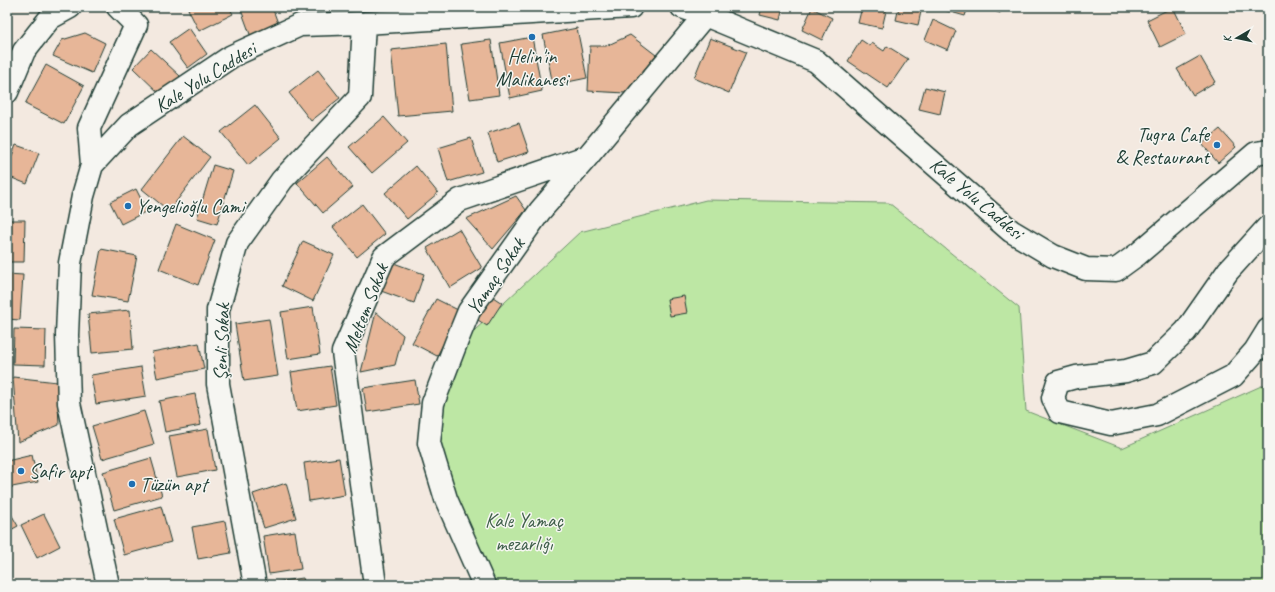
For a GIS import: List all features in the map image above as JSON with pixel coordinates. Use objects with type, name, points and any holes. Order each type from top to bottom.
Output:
[{"type":"street","points":[[7,92],[24,50],[50,18],[70,7]]},
{"type":"street","points":[[108,585],[69,403],[67,335],[70,263],[83,196],[92,165],[89,128],[136,25],[118,7]]},
{"type":"street","name":"Kale Yolu Caddesi","points":[[92,165],[128,125],[232,56],[300,25],[364,23],[631,7]]},
{"type":"street","name":"Kale Yolu Caddesi","points":[[682,7],[816,61],[1011,231],[1053,256],[1086,270],[1116,270],[1138,254],[1256,153],[1268,151]]},
{"type":"street","name":"Yamaç Sokak","points":[[484,585],[446,499],[429,443],[433,403],[469,310],[540,211],[705,15]]},
{"type":"street","name":"Şenli Sokak","points":[[255,585],[218,384],[218,310],[237,243],[282,180],[360,97],[364,23]]},
{"type":"street","name":"Meltem Sokak","points":[[375,585],[343,352],[384,257],[460,200],[587,157]]},
{"type":"street","points":[[1268,227],[1228,271],[1186,332],[1153,363],[1126,371],[1076,377],[1058,382],[1053,398],[1060,412],[1112,424],[1157,415],[1233,376],[1255,352],[1268,330]]},
{"type":"green space","name":"Kale Yamaç mezarlığı","points":[[706,200],[889,203],[1019,308],[1026,411],[1122,448],[1268,383],[1268,585],[490,585],[432,439],[460,344],[580,232]]},
{"type":"building","points":[[192,7],[229,7],[233,14],[199,31],[188,9]]},
{"type":"building","points":[[240,7],[272,7],[279,26],[251,37]]},
{"type":"building","points":[[305,7],[345,7],[305,11]]},
{"type":"building","points":[[762,7],[783,7],[780,20],[760,15]]},
{"type":"building","points":[[862,7],[887,7],[882,28],[858,23]]},
{"type":"building","points":[[899,7],[922,7],[918,25],[896,20]]},
{"type":"building","points":[[933,7],[968,7],[965,16]]},
{"type":"building","points":[[982,7],[1002,7],[1000,13]]},
{"type":"building","points":[[1173,7],[1186,34],[1160,47],[1147,20]]},
{"type":"building","points":[[812,8],[832,18],[822,40],[802,30]]},
{"type":"building","points":[[933,20],[956,31],[948,50],[925,40]]},
{"type":"building","points":[[189,28],[207,54],[188,68],[169,42]]},
{"type":"building","points":[[577,28],[587,78],[553,85],[543,35]]},
{"type":"building","points":[[85,33],[105,43],[92,73],[53,56],[62,40]]},
{"type":"building","points":[[630,35],[656,55],[625,93],[588,91],[590,46],[606,46]]},
{"type":"building","points":[[532,37],[542,91],[510,98],[500,43]]},
{"type":"building","points":[[710,38],[746,52],[729,93],[694,78]]},
{"type":"building","points":[[491,40],[499,95],[470,99],[461,44]]},
{"type":"building","points":[[861,40],[870,46],[872,43],[884,51],[887,46],[908,59],[888,88],[848,61]]},
{"type":"building","points":[[446,44],[452,111],[398,116],[391,50]]},
{"type":"building","points":[[151,49],[180,76],[161,95],[133,68]]},
{"type":"building","points":[[1200,56],[1215,82],[1193,95],[1177,69]]},
{"type":"building","points":[[46,65],[84,86],[64,124],[25,104]]},
{"type":"building","points":[[318,70],[340,98],[311,121],[289,93]]},
{"type":"building","points":[[925,87],[945,92],[940,114],[919,109]]},
{"type":"building","points":[[255,105],[281,138],[248,165],[221,132]]},
{"type":"building","points":[[384,117],[407,143],[372,173],[349,147]]},
{"type":"building","points":[[519,123],[529,152],[497,162],[488,133]]},
{"type":"building","points":[[1220,129],[1236,147],[1218,163],[1202,144]]},
{"type":"building","points":[[183,136],[210,157],[169,211],[142,189]]},
{"type":"building","points":[[471,138],[482,172],[448,182],[438,148]]},
{"type":"building","points":[[16,145],[39,153],[27,184],[7,176],[7,169]]},
{"type":"building","points":[[327,157],[353,187],[323,213],[297,183]]},
{"type":"building","points":[[213,165],[233,171],[217,224],[197,218]]},
{"type":"building","points":[[416,166],[438,193],[407,219],[385,193]]},
{"type":"building","name":"Yengelioğlu Cami","points":[[136,189],[147,211],[121,224],[110,202]]},
{"type":"building","points":[[516,196],[526,210],[493,249],[466,219]]},
{"type":"building","points":[[362,204],[385,234],[357,257],[333,227]]},
{"type":"building","points":[[7,220],[25,220],[24,262],[7,262]]},
{"type":"building","points":[[176,224],[215,240],[198,285],[159,269]]},
{"type":"building","points":[[459,229],[482,268],[450,288],[427,248]]},
{"type":"building","points":[[303,241],[334,255],[313,301],[282,286]]},
{"type":"building","points":[[101,249],[137,256],[128,301],[92,295]]},
{"type":"building","points":[[391,262],[424,274],[414,303],[381,291]]},
{"type":"building","points":[[7,274],[23,275],[20,320],[7,319]]},
{"type":"building","points":[[490,295],[502,303],[487,326],[475,318]]},
{"type":"building","points":[[684,296],[687,313],[670,316],[667,299]]},
{"type":"building","points":[[436,299],[460,311],[437,356],[412,343]]},
{"type":"building","points":[[313,307],[320,354],[288,359],[281,312]]},
{"type":"building","points":[[130,310],[133,349],[92,353],[88,314]]},
{"type":"building","points":[[376,312],[403,335],[395,365],[361,372]]},
{"type":"building","points":[[269,319],[278,376],[244,381],[235,324]]},
{"type":"building","points":[[14,329],[46,330],[45,365],[13,364]]},
{"type":"building","points":[[199,343],[204,369],[157,378],[152,352]]},
{"type":"building","points":[[330,366],[336,405],[297,411],[291,372]]},
{"type":"building","points":[[141,367],[146,396],[96,404],[91,375]]},
{"type":"building","points":[[13,377],[57,382],[59,425],[18,442]]},
{"type":"building","points":[[415,380],[419,404],[367,412],[363,388]]},
{"type":"building","points":[[195,394],[201,425],[165,432],[159,401]]},
{"type":"building","points":[[144,411],[154,444],[102,459],[92,426]]},
{"type":"building","points":[[208,429],[215,470],[177,477],[169,436]]},
{"type":"building","name":"Safir apt","points":[[32,455],[38,482],[7,488],[7,461]]},
{"type":"building","name":"Tüzün apt","points":[[151,458],[162,496],[114,510],[103,472]]},
{"type":"building","points":[[339,458],[345,495],[309,501],[304,463]]},
{"type":"building","points":[[286,483],[296,518],[264,528],[253,494]]},
{"type":"building","points":[[161,506],[171,542],[124,555],[114,519]]},
{"type":"building","points":[[7,507],[18,526],[7,532]]},
{"type":"building","points":[[44,514],[60,546],[37,558],[21,525]]},
{"type":"building","points":[[225,521],[231,553],[198,559],[192,527]]},
{"type":"building","points":[[295,531],[301,569],[269,574],[263,536]]},
{"type":"building","points":[[303,578],[305,585],[269,585],[269,583]]},
{"type":"place","name":"Helin'in Malikanesi","points":[[532,37]]},
{"type":"place","name":"Tugra Cafe & Restaurant","points":[[1217,145]]},
{"type":"place","name":"Yengelioğlu Cami","points":[[128,206]]},
{"type":"place","name":"Safir apt","points":[[21,471]]},
{"type":"place","name":"Tüzün apt","points":[[132,484]]}]
